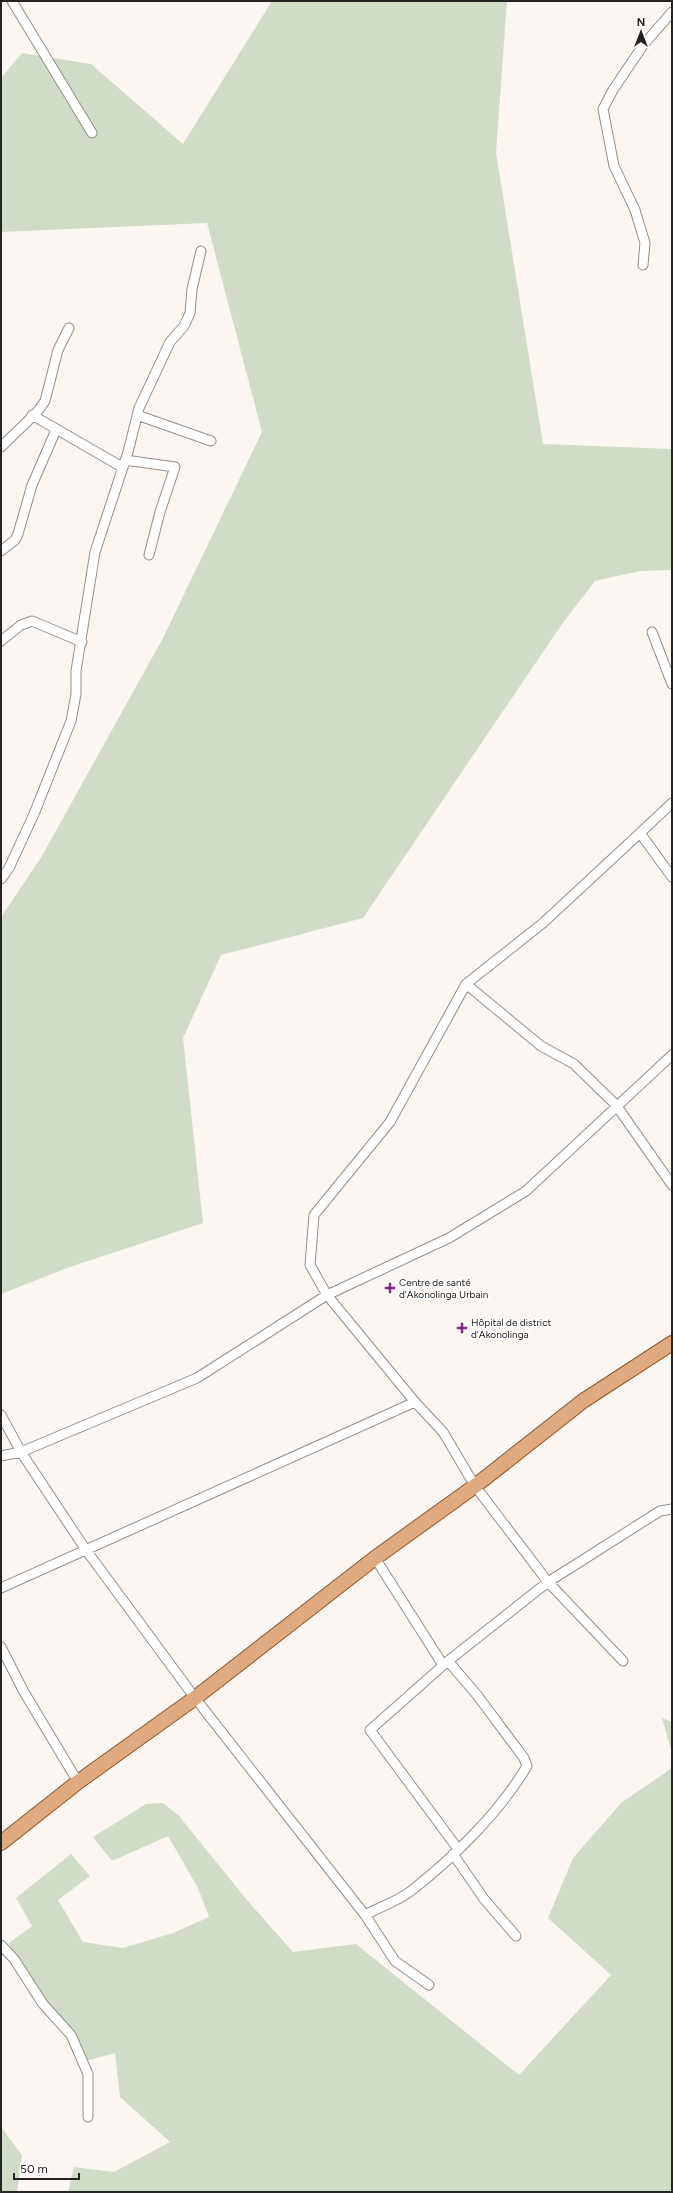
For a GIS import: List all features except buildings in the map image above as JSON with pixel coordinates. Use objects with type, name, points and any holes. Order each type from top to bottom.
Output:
[{"type":"main road","points":[[1,1843],[78,1782],[195,1698],[375,1558],[475,1486],[583,1400],[672,1342]]},
{"type":"street","points":[[12,1],[92,132]]},
{"type":"street","points":[[643,265],[645,243],[635,210],[614,166],[603,109],[613,90],[644,44],[672,12]]},
{"type":"street","points":[[1,879],[9,868],[34,814],[71,722],[76,694],[76,671],[82,642],[95,552],[137,415],[170,342],[184,326],[190,313],[192,289],[201,251]]},
{"type":"street","points":[[1,447],[45,401],[58,350],[69,328]]},
{"type":"street","points":[[32,415],[56,430],[123,463],[175,467],[160,512],[149,554]]},
{"type":"street","points":[[137,415],[211,441]]},
{"type":"street","points":[[1,551],[15,540],[18,534],[32,485],[56,430]]},
{"type":"street","points":[[1,641],[21,625],[32,621],[82,642]]},
{"type":"street","points":[[652,632],[672,684]]},
{"type":"street","points":[[623,1662],[548,1582],[475,1486],[443,1432],[415,1402],[326,1295],[310,1265],[314,1215],[390,1122],[466,984],[543,923],[672,803]]},
{"type":"street","points":[[640,833],[672,877]]},
{"type":"street","points":[[466,984],[541,1046],[574,1064],[616,1105],[672,1185]]},
{"type":"street","points":[[1,1456],[21,1452],[197,1378],[326,1295],[448,1238],[526,1191],[616,1105],[672,1055]]},
{"type":"street","points":[[1,1588],[415,1402]]},
{"type":"street","points":[[1,1415],[21,1452],[86,1550],[195,1698],[365,1915],[395,1961],[429,1985]]},
{"type":"street","points":[[516,1936],[484,1899],[455,1851],[370,1730],[446,1663],[548,1582],[660,1511],[672,1509]]},
{"type":"street","points":[[365,1915],[410,1892],[455,1851],[515,1787],[527,1766],[524,1758],[477,1695],[446,1663],[375,1558]]},
{"type":"street","points":[[1,1647],[24,1692],[78,1782]]},
{"type":"street","points":[[1,1945],[14,1959],[43,2004],[71,2035],[88,2074],[88,2117]]},
{"type":"green space","points":[[272,1],[507,1],[496,153],[543,444],[672,449],[672,570],[640,571],[595,581],[562,624],[363,918],[221,955],[183,1038],[203,1223],[67,1268],[1,1294],[1,917],[42,856],[163,638],[262,432],[207,223],[1,232],[1,78],[22,53],[91,64],[183,144]]},
{"type":"green space","points":[[662,1718],[672,1722],[672,1753]]},
{"type":"green space","points":[[672,1768],[672,2192],[68,2192],[74,2167],[114,2172],[170,2142],[120,2097],[115,2053],[83,2062],[71,2035],[14,1959],[9,1943],[32,1926],[16,1898],[71,1854],[90,1876],[58,1900],[83,1942],[123,1948],[173,1933],[209,1917],[198,1888],[168,1836],[112,1861],[93,1837],[146,1804],[163,1803],[179,1816],[247,1900],[293,1952],[356,1944],[519,2075],[611,1975],[548,1918],[573,1858],[621,1803]]},
{"type":"green space","points":[[1,2127],[22,2155],[17,2192],[1,2192]]},
{"type":"place","name":"Centre de santé d'Akonolinga Urbain","points":[[390,1288]]},
{"type":"place","name":"Hôpital de district d'Akonolinga","points":[[462,1328]]}]
